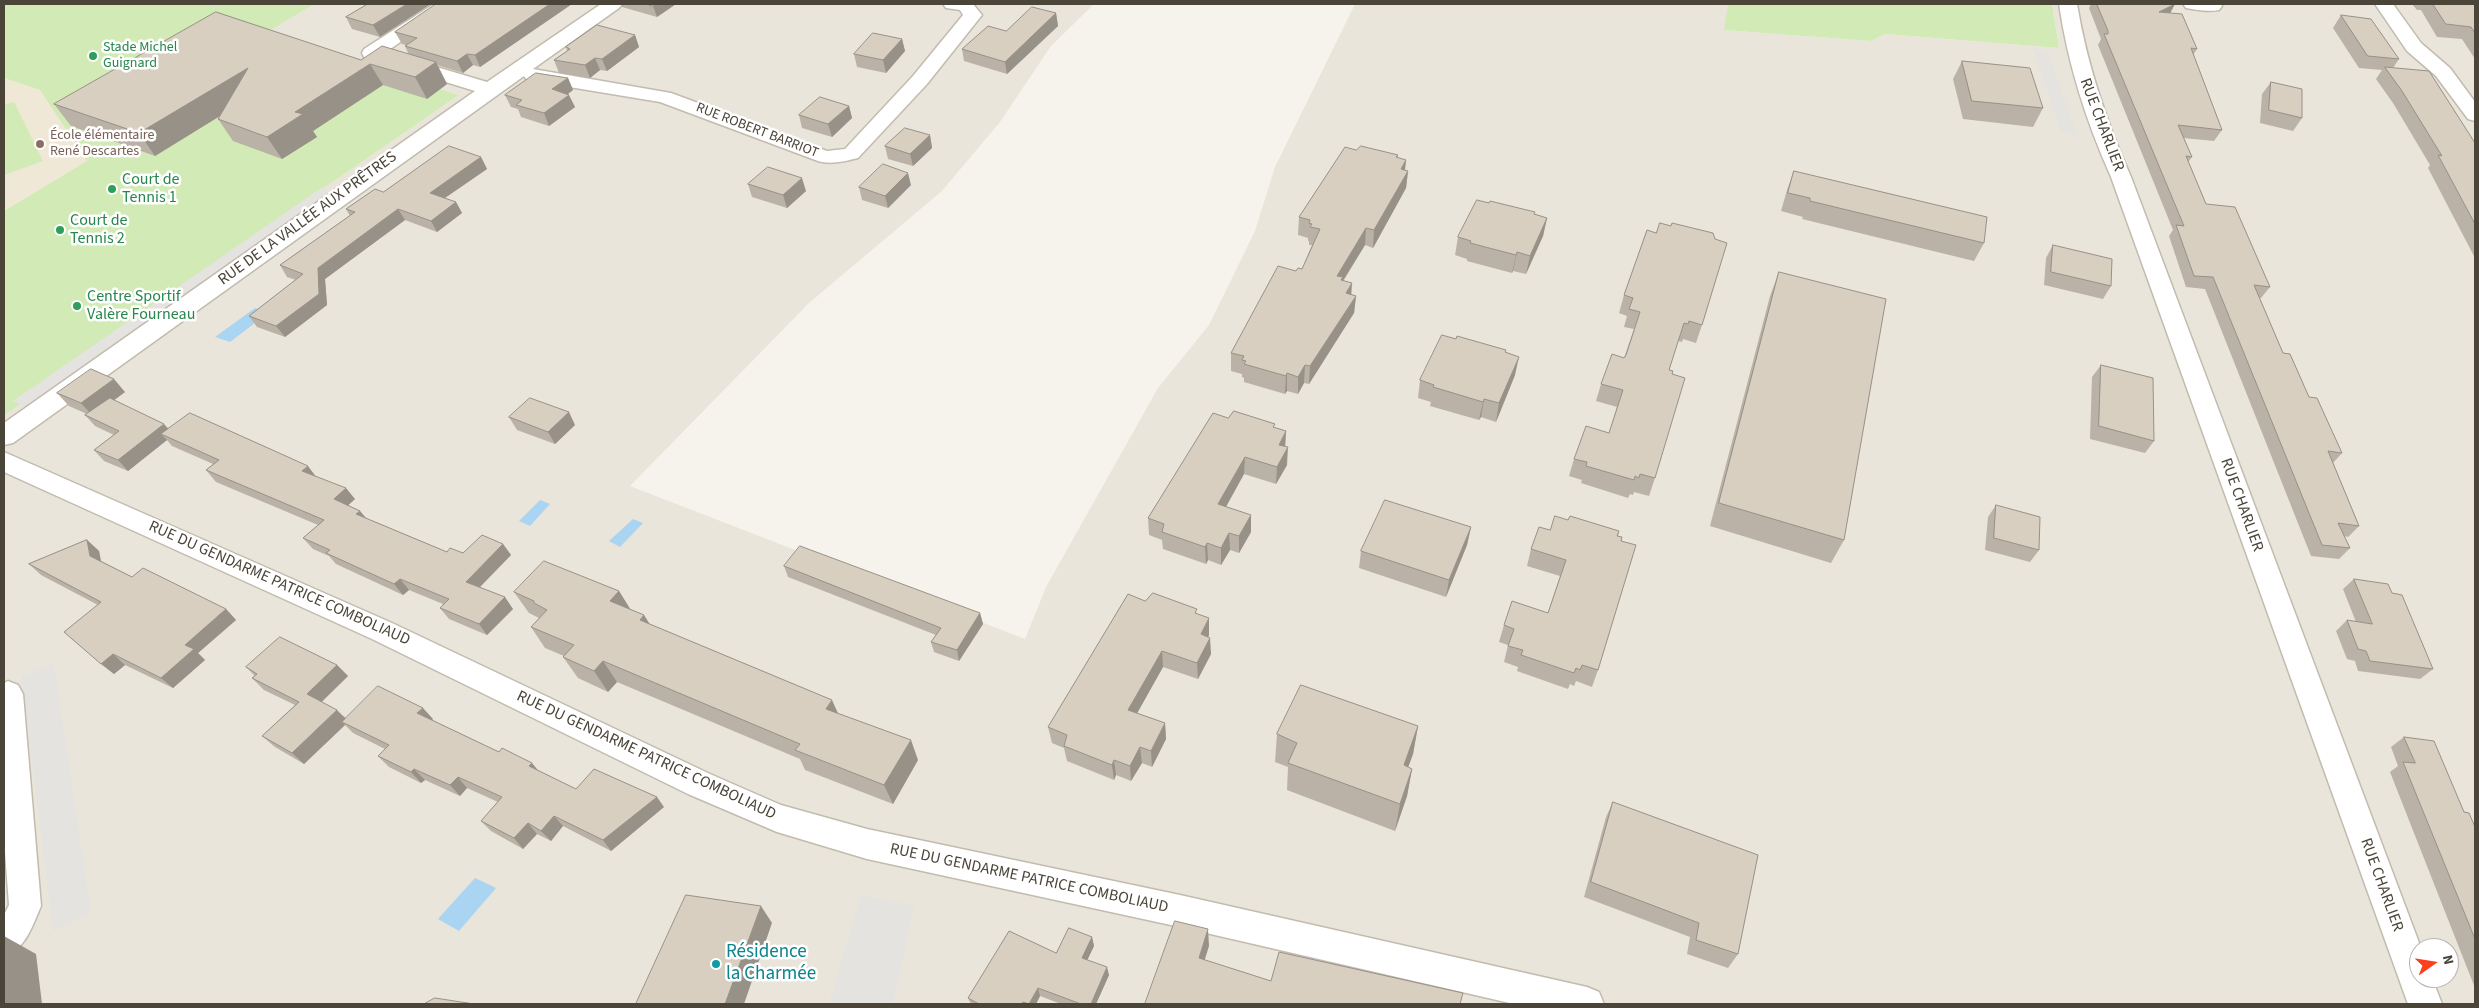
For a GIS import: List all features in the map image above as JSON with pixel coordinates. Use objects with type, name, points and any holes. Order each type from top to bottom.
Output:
[{"type":"street","points":[[446,4],[370,53],[489,89]]},
{"type":"street","name":"RUE DE LA VALLÉE AUX PRÊTRES","points":[[4,436],[489,89],[515,74],[613,4]]},
{"type":"street","name":"RUE ROBERT BARRIOT","points":[[515,74],[664,97],[825,157],[851,154],[920,80],[973,15],[965,5],[952,4]]},
{"type":"street","name":"RUE CHARLIER","points":[[2068,4],[2074,48],[2089,100],[2128,196],[2425,1004]]},
{"type":"street","points":[[2192,4],[2213,6]]},
{"type":"street","points":[[2384,4],[2414,47],[2443,72],[2475,115]]},
{"type":"street","points":[[2450,82],[2475,85]]},
{"type":"street","name":"RUE DU GENDARME PATRICE COMBOLIAUD","points":[[4,461],[382,631],[699,784],[777,818],[867,844],[1180,911],[1587,1004]]},
{"type":"street","points":[[4,941],[16,926],[25,906],[8,694]]},
{"type":"shaded area","points":[[315,4],[1094,4],[1051,46],[1000,122],[942,191],[809,303],[630,486],[1025,639],[1046,587],[1158,388],[1209,325],[1255,231],[1275,167],[1355,4],[1728,4],[1725,30],[1871,41],[1885,34],[2059,48],[2052,4],[2475,4],[2475,1004],[4,1004],[4,416],[20,405],[13,401],[459,95],[264,33]]},
{"type":"shaded area","points":[[2032,47],[2048,52],[2078,138],[2061,132]]},
{"type":"shaded area","name":"École élémentaire René Descartes","points":[[4,78],[40,90],[88,161],[4,211]]},
{"type":"shaded area","points":[[321,188],[334,193],[26,407],[13,401]]},
{"type":"shaded area","points":[[54,663],[91,912],[53,931],[21,676]]},
{"type":"shaded area","points":[[861,895],[914,906],[893,1004],[829,1004]]},
{"type":"green space","name":"Centre Sportif Valère Fourneau","points":[[4,4],[315,4],[265,33],[459,95],[14,401],[21,404],[4,416],[4,211],[87,161],[40,90],[4,78]]},
{"type":"green space","points":[[1728,4],[2052,4],[2059,48],[1885,34],[1871,41],[1724,30]]},
{"type":"green space","points":[[14,102],[43,161],[4,175],[4,105]]},
{"type":"water","points":[[255,308],[261,310],[264,316],[230,342],[215,337]]},
{"type":"water","points":[[540,500],[550,504],[530,526],[519,521]]},
{"type":"water","points":[[633,519],[643,523],[620,547],[609,541]]},
{"type":"water","points":[[475,878],[496,888],[459,931],[438,919]]},
{"type":"building","points":[[368,4],[407,4],[373,25],[346,17]]},
{"type":"building","points":[[436,4],[550,4],[475,55],[467,54],[457,61],[405,46],[417,38],[395,32]]},
{"type":"building","points":[[2097,4],[2175,4],[2159,12],[2182,14],[2197,49],[2191,48],[2222,130],[2178,125],[2192,157],[2186,156],[2206,204],[2235,207],[2270,287],[2254,285],[2283,353],[2290,354],[2309,397],[2317,398],[2342,453],[2328,451],[2359,526],[2338,523],[2350,548],[2322,545],[2213,277],[2194,276],[2176,225],[2184,226],[2104,34],[2108,34],[2108,31]]},
{"type":"building","points":[[2433,4],[2475,4],[2475,33],[2471,27],[2446,24]]},
{"type":"building","points":[[1032,7],[1056,13],[1005,62],[962,49],[988,26],[1006,31]]},
{"type":"building","points":[[216,12],[361,60],[382,46],[436,62],[415,77],[370,64],[295,112],[303,114],[267,137],[218,119],[248,68],[139,133],[54,104]]},
{"type":"building","points":[[2341,15],[2371,19],[2399,59],[2368,56]]},
{"type":"building","points":[[597,25],[635,35],[602,59],[595,58],[585,65],[554,60],[570,49],[566,47]]},
{"type":"building","points":[[873,33],[902,39],[883,60],[854,54]]},
{"type":"building","points":[[1962,61],[2030,68],[2043,108],[1972,101]]},
{"type":"building","points":[[2385,67],[2429,71],[2475,143],[2475,224],[2438,155],[2442,156]]},
{"type":"building","points":[[536,73],[568,78],[552,89],[569,95],[544,113],[516,105],[522,100],[505,95]]},
{"type":"building","points":[[2271,82],[2302,89],[2302,118],[2269,110]]},
{"type":"building","points":[[820,97],[849,106],[828,124],[799,115]]},
{"type":"building","points":[[905,128],[930,135],[910,154],[885,146]]},
{"type":"building","points":[[449,146],[481,157],[430,193],[456,202],[431,221],[398,209],[318,268],[319,294],[276,326],[249,316],[303,274],[280,265],[355,212],[346,209],[375,189],[383,192]]},
{"type":"building","points":[[1361,146],[1398,155],[1396,157],[1406,160],[1401,169],[1408,171],[1374,230],[1366,228],[1337,276],[1343,277],[1341,280],[1352,283],[1346,293],[1356,296],[1310,366],[1305,365],[1298,377],[1287,373],[1286,376],[1244,364],[1246,361],[1242,360],[1244,356],[1231,353],[1278,266],[1296,271],[1298,268],[1302,269],[1320,229],[1310,227],[1312,224],[1309,223],[1310,220],[1299,217],[1345,147],[1356,150]]},
{"type":"building","points":[[883,164],[908,173],[885,196],[859,187]]},
{"type":"building","points":[[768,167],[802,178],[783,195],[748,184]]},
{"type":"building","points":[[1794,171],[1987,217],[1984,243],[1810,201],[1810,198],[1788,193]]},
{"type":"building","points":[[1477,200],[1489,203],[1490,201],[1535,212],[1534,214],[1547,218],[1530,256],[1517,252],[1516,255],[1470,243],[1471,241],[1458,237]]},
{"type":"building","points":[[1660,223],[1671,226],[1672,223],[1713,233],[1715,239],[1727,243],[1702,325],[1689,321],[1688,324],[1684,323],[1669,370],[1673,371],[1672,374],[1685,378],[1655,478],[1640,474],[1639,478],[1635,476],[1634,480],[1586,466],[1587,462],[1574,459],[1586,426],[1609,433],[1623,390],[1601,384],[1612,354],[1624,358],[1626,355],[1640,312],[1629,309],[1633,298],[1624,295],[1647,230],[1656,233]]},
{"type":"building","points":[[2053,245],[2112,259],[2111,286],[2051,272]]},
{"type":"building","points":[[1779,272],[1886,299],[1844,540],[1719,503]]},
{"type":"building","points":[[1442,335],[1456,339],[1457,336],[1506,350],[1505,352],[1519,357],[1499,403],[1484,399],[1483,402],[1433,387],[1434,385],[1420,380]]},
{"type":"building","points":[[2101,365],[2153,378],[2154,441],[2099,426]]},
{"type":"building","points":[[91,369],[114,379],[81,403],[57,393]]},
{"type":"building","points":[[110,398],[164,424],[118,460],[94,450],[119,431],[85,415]]},
{"type":"building","points":[[530,398],[569,412],[548,432],[509,417]]},
{"type":"building","points":[[1234,411],[1275,424],[1273,427],[1286,431],[1279,445],[1288,447],[1277,467],[1245,457],[1218,504],[1251,515],[1239,536],[1229,533],[1221,548],[1207,543],[1205,547],[1162,532],[1164,524],[1148,518],[1213,413],[1228,418]]},
{"type":"building","points":[[190,413],[308,466],[302,471],[346,488],[334,499],[360,511],[356,514],[447,552],[450,548],[463,553],[482,535],[503,544],[466,582],[505,597],[479,624],[440,608],[449,599],[400,579],[394,584],[326,553],[330,550],[303,538],[324,520],[206,470],[219,460],[161,434]]},
{"type":"building","points":[[1385,500],[1471,527],[1449,580],[1361,551]]},
{"type":"building","points":[[1996,505],[2040,517],[2039,550],[1994,538]]},
{"type":"building","points":[[1555,516],[1568,520],[1570,516],[1619,531],[1617,536],[1622,537],[1621,541],[1636,545],[1598,670],[1582,665],[1580,670],[1576,668],[1574,673],[1521,655],[1523,650],[1508,646],[1514,629],[1504,625],[1512,601],[1548,613],[1566,560],[1531,549],[1539,527],[1550,530]]},
{"type":"building","points":[[87,540],[90,556],[132,577],[143,568],[226,609],[185,645],[194,649],[161,678],[113,654],[101,664],[64,632],[101,602],[29,564]]},
{"type":"building","points":[[800,546],[980,613],[957,650],[931,642],[941,628],[784,566]]},
{"type":"building","points":[[544,561],[619,591],[610,601],[644,615],[640,620],[832,700],[826,709],[911,740],[884,785],[795,750],[800,744],[603,661],[594,671],[563,657],[574,645],[531,627],[547,610],[534,603],[534,601],[514,592]]},
{"type":"building","points":[[2354,579],[2388,584],[2392,593],[2402,595],[2433,669],[2370,661],[2366,651],[2358,649],[2347,620],[2372,624]]},
{"type":"building","points":[[1153,593],[1197,609],[1195,613],[1209,618],[1201,634],[1210,638],[1197,663],[1162,651],[1128,710],[1165,723],[1151,751],[1140,747],[1130,766],[1114,760],[1112,765],[1064,746],[1067,735],[1048,727],[1128,594],[1145,601]]},
{"type":"building","points":[[280,637],[337,665],[307,694],[337,710],[292,753],[262,736],[299,702],[252,678],[257,674],[246,667]]},
{"type":"building","points":[[1301,685],[1418,726],[1404,765],[1412,769],[1400,804],[1288,763],[1297,743],[1277,734]]},
{"type":"building","points":[[378,686],[423,708],[417,713],[499,752],[502,748],[532,763],[529,766],[576,789],[594,769],[657,797],[603,840],[554,816],[541,831],[528,823],[514,838],[481,821],[502,797],[458,777],[450,785],[414,769],[411,772],[378,756],[389,745],[342,722]]},
{"type":"building","points":[[2404,737],[2434,741],[2464,812],[2469,813],[2475,827],[2475,939],[2403,762],[2415,763]]},
{"type":"building","points":[[1613,802],[1758,855],[1738,954],[1696,940],[1699,923],[1591,882]]},
{"type":"building","name":"Résidence la Charmée","points":[[686,895],[761,906],[725,1004],[636,1004]]},
{"type":"building","points":[[1175,921],[1208,929],[1199,958],[1271,981],[1279,952],[1463,993],[1460,1004],[1145,1004]]},
{"type":"building","points":[[1069,928],[1092,937],[1082,958],[1107,967],[1091,1004],[1081,1004],[1038,988],[1029,1004],[1023,1002],[1021,1004],[979,1004],[968,998],[1009,931],[1056,953]]},
{"type":"building","points":[[435,998],[474,1004],[424,1004]]},
{"type":"place","name":"Stade Michel Guignard","points":[[93,56]]},
{"type":"place","name":"École élémentaire René Descartes","points":[[40,144]]},
{"type":"place","name":"Court de Tennis 1","points":[[112,189]]},
{"type":"place","name":"Court de Tennis 2","points":[[60,230]]},
{"type":"place","name":"Centre Sportif Valère Fourneau","points":[[77,306]]},
{"type":"place","name":"Résidence la Charmée","points":[[716,964]]}]
